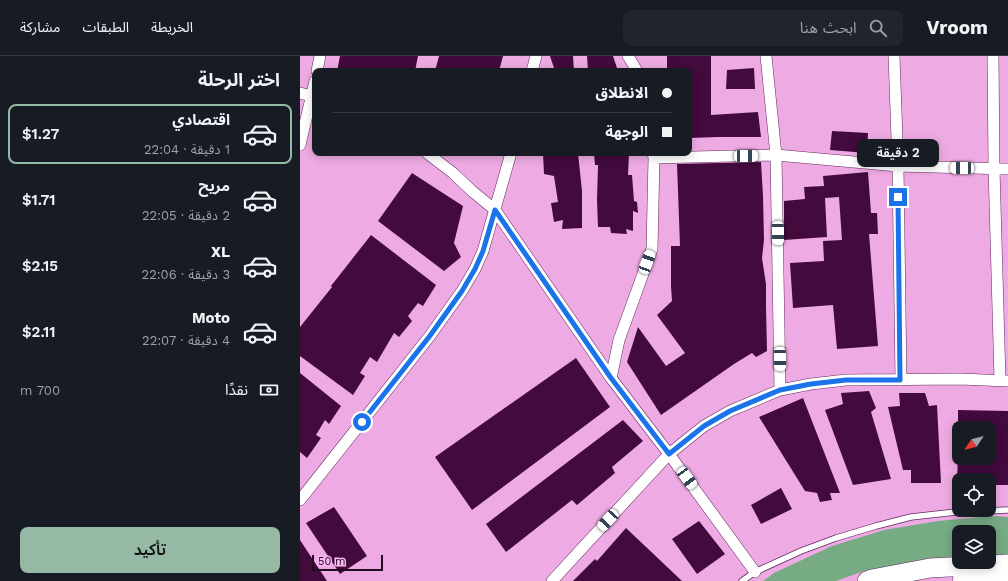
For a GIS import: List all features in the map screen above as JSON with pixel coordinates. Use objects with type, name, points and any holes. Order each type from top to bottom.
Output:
[{"type":"highway","points":[[867,581],[930,568],[1008,564]]},
{"type":"highway","points":[[962,581],[1008,579]]},
{"type":"street","points":[[318,68],[320,56]]},
{"type":"street","points":[[533,68],[536,56]]},
{"type":"street","points":[[628,56],[635,68]]},
{"type":"street","points":[[766,56],[776,155],[780,390]]},
{"type":"street","points":[[894,56],[898,166],[900,380]]},
{"type":"street","points":[[552,581],[669,454],[704,426],[730,411],[780,390],[811,384],[846,380],[1004,381],[994,168],[993,56]]},
{"type":"street","points":[[300,93],[312,97]]},
{"type":"street","points":[[300,145],[312,101]]},
{"type":"street","points":[[692,156],[776,155],[898,166],[1008,169]]},
{"type":"street","points":[[431,156],[495,210],[611,378],[669,454],[755,572]]},
{"type":"street","points":[[300,500],[429,337],[462,291],[475,269],[483,251],[510,156]]},
{"type":"street","points":[[611,378],[619,340],[652,249],[653,156]]},
{"type":"lane","points":[[742,581],[755,572],[801,551],[836,538],[911,517],[956,512],[1008,510]]},
{"type":"green space","points":[[981,517],[1008,517],[1008,556],[996,556],[996,525],[952,525],[952,557],[864,571],[836,581],[763,581],[774,573],[832,546],[884,530],[938,521]]},
{"type":"building","points":[[340,56],[418,56],[416,68],[338,68]]},
{"type":"building","points":[[439,56],[503,56],[500,68],[436,68]]},
{"type":"building","points":[[550,56],[573,56],[574,68],[554,68]]},
{"type":"building","points":[[587,56],[613,56],[617,68],[588,68]]},
{"type":"building","points":[[667,56],[711,56],[711,115],[758,112],[761,137],[692,138],[692,68],[667,68]]},
{"type":"building","points":[[754,68],[755,89],[726,89],[727,70]]},
{"type":"building","points":[[832,131],[868,133],[867,153],[830,150]]},
{"type":"building","points":[[543,156],[578,156],[582,191],[582,228],[562,229],[563,220],[554,222],[551,203],[558,202],[554,176],[544,174]]},
{"type":"building","points":[[594,156],[629,156],[628,175],[632,175],[634,201],[637,202],[638,213],[633,211],[633,231],[626,229],[627,234],[611,233],[610,227],[598,227],[598,165],[595,165]]},
{"type":"building","points":[[761,162],[764,240],[762,258],[766,284],[767,351],[756,357],[752,353],[661,415],[627,362],[638,327],[666,366],[685,353],[657,315],[672,301],[671,246],[680,246],[677,164]]},
{"type":"building","points":[[868,172],[871,213],[877,213],[878,234],[869,234],[878,346],[837,349],[833,305],[793,308],[790,263],[824,261],[823,241],[842,240],[839,197],[825,198],[827,237],[784,240],[784,201],[805,199],[804,187],[824,186],[823,176]]},
{"type":"building","points":[[412,173],[463,206],[454,243],[461,257],[444,271],[378,221]]},
{"type":"building","points":[[371,235],[436,285],[423,306],[418,303],[408,316],[412,321],[399,337],[394,333],[377,362],[370,357],[360,373],[365,376],[353,395],[300,356],[300,327]]},
{"type":"building","points":[[576,358],[610,407],[472,510],[435,457]]},
{"type":"building","points":[[300,373],[341,406],[329,424],[325,420],[316,435],[321,438],[307,458],[300,452]]},
{"type":"building","points":[[869,391],[876,408],[871,412],[891,479],[853,485],[825,410],[843,404],[841,393]]},
{"type":"building","points":[[899,393],[925,393],[929,406],[937,405],[941,483],[911,483],[911,470],[903,470],[888,407],[900,406]]},
{"type":"building","points":[[803,398],[840,493],[830,493],[832,500],[820,502],[817,493],[805,491],[759,417]]},
{"type":"building","points":[[958,410],[1008,411],[1008,485],[996,485],[996,473],[957,473],[958,465],[996,465],[996,421],[958,421]]},
{"type":"building","points":[[623,420],[643,441],[612,467],[615,473],[577,505],[572,500],[506,552],[486,524]]},
{"type":"building","points":[[781,488],[792,509],[761,524],[751,505]]},
{"type":"building","points":[[334,507],[367,556],[340,574],[306,523]]},
{"type":"building","points":[[699,521],[725,554],[697,574],[672,539]]},
{"type":"building","points":[[626,528],[682,581],[573,581],[595,559],[597,561]]},
{"type":"building","points":[[300,540],[327,581],[300,581]]},
{"type":"route","points":[[362,422],[429,337],[462,291],[475,269],[483,251],[495,210],[611,378],[669,454],[704,426],[730,411],[780,390],[811,384],[846,380],[900,380],[898,197]]}]
